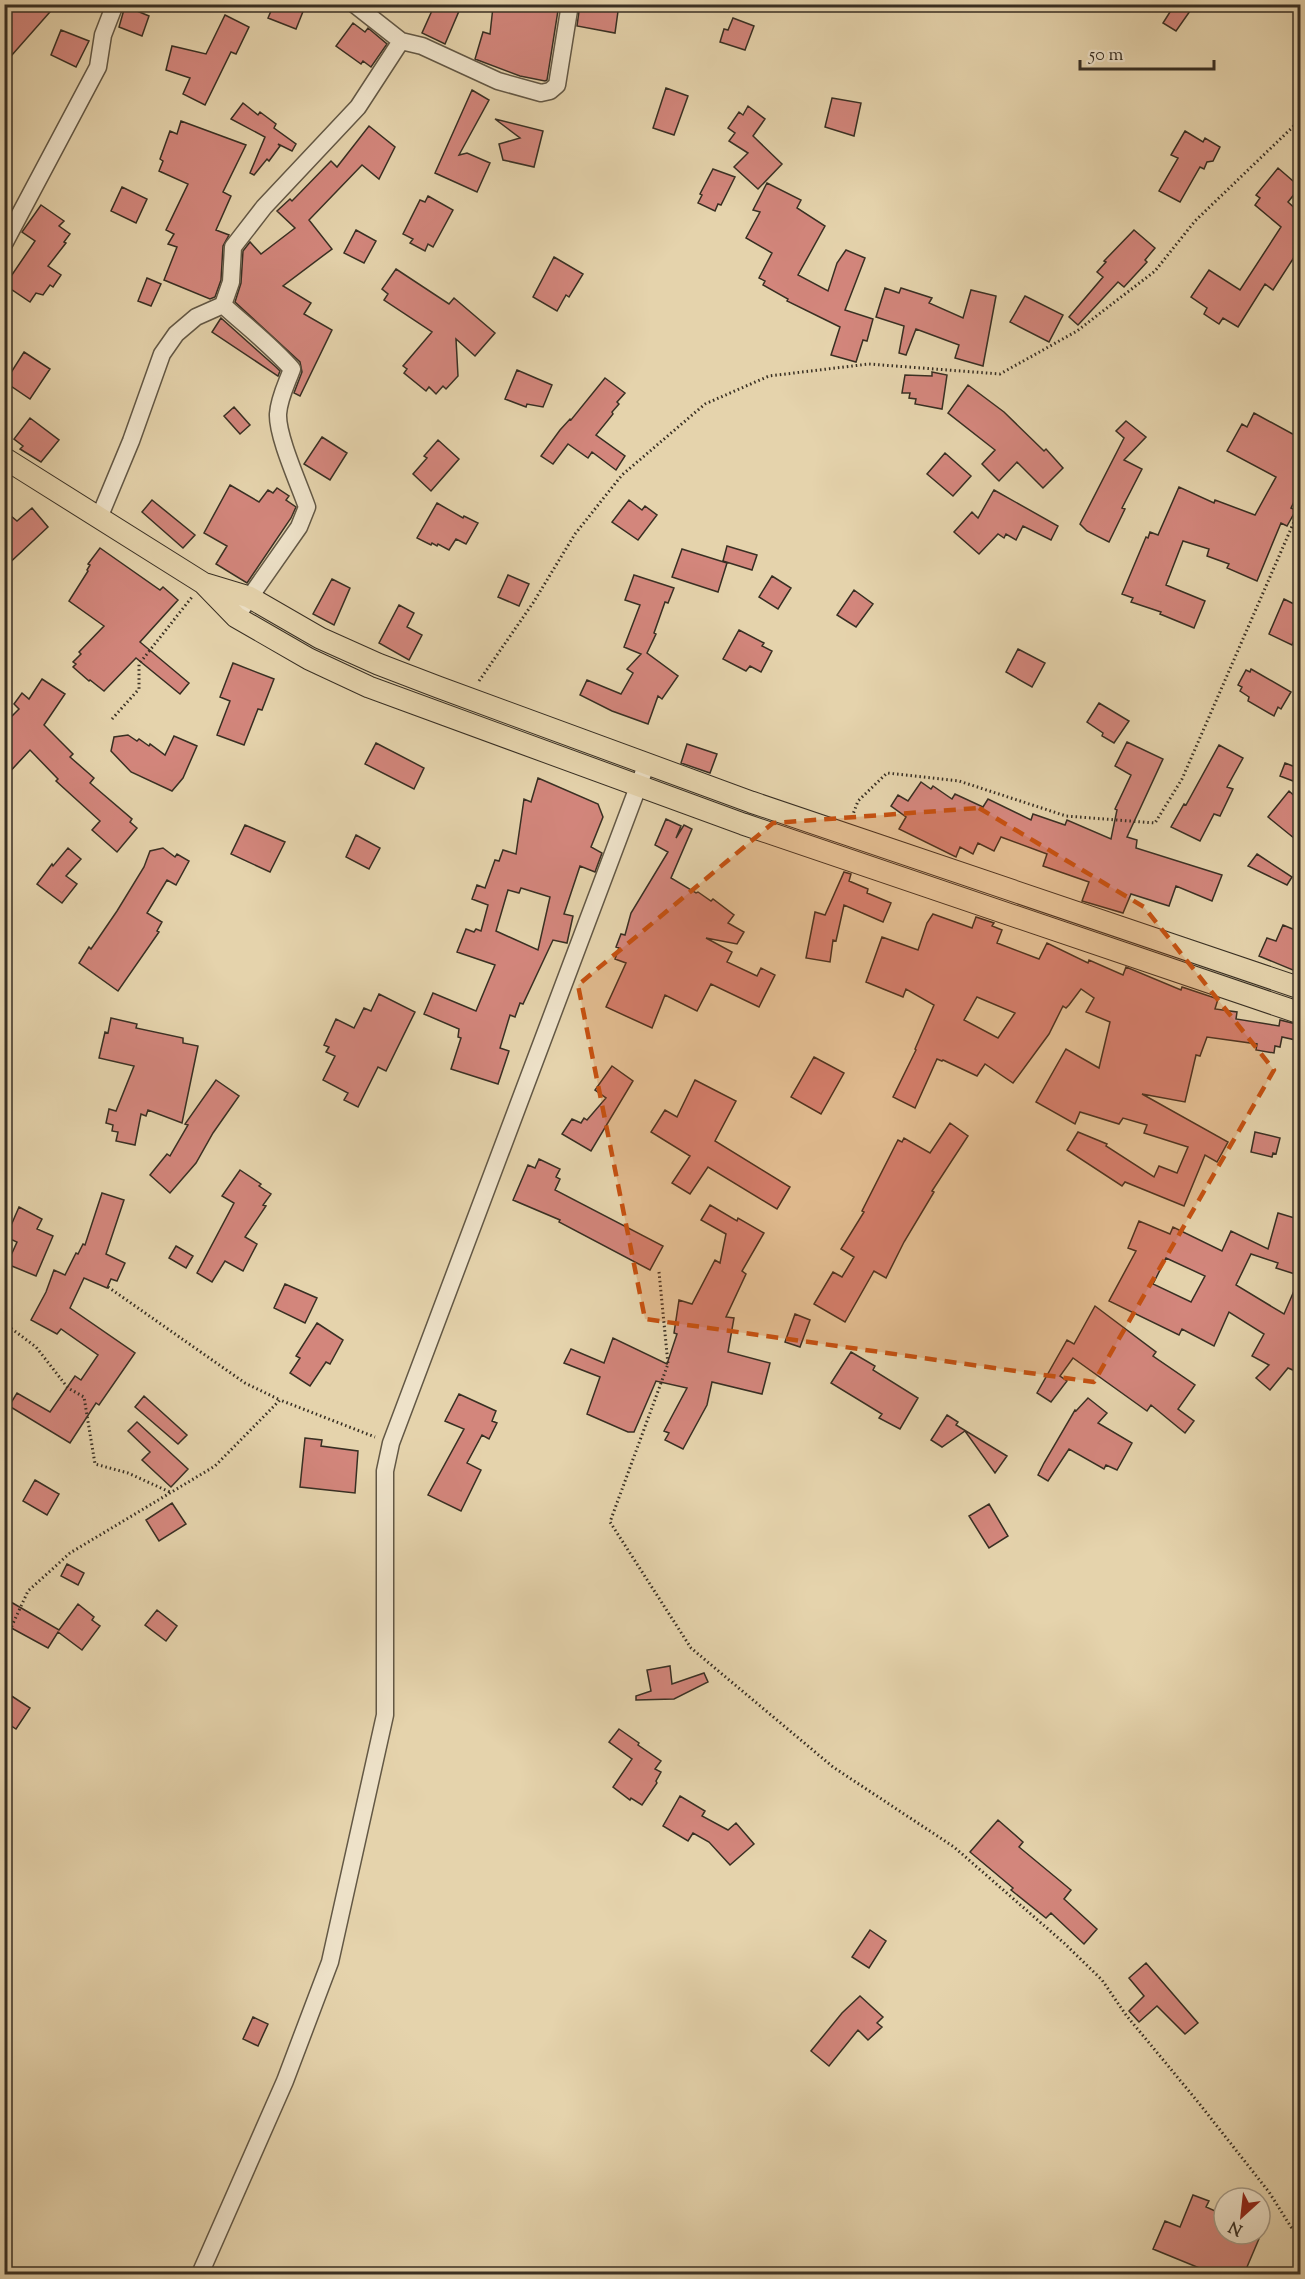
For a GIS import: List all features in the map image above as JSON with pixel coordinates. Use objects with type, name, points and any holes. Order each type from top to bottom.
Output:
[{"type":"main road","points":[[4,458],[203,583],[236,617],[309,659],[369,687],[754,828],[1300,1013]]},
{"type":"main road","points":[[203,583],[249,597],[320,638],[378,664],[468,698],[751,802],[1300,988]]},
{"type":"street","points":[[4,244],[98,67],[103,34],[115,4]]},
{"type":"street","points":[[354,4],[401,41],[422,46],[498,81],[541,93],[550,91],[557,85],[570,4]]},
{"type":"street","points":[[99,518],[131,441],[162,354],[176,334],[196,317],[223,304],[231,282],[233,247],[264,207],[358,107],[401,41]]},
{"type":"street","points":[[223,304],[260,340],[277,352],[292,369],[278,415],[282,437],[307,507],[299,527],[236,617]]},
{"type":"street","points":[[200,2274],[285,2081],[330,1962],[384,1715],[385,1471],[391,1443],[647,763]]},
{"type":"path","points":[[468,698],[533,603],[575,534],[622,475],[705,404],[769,376],[869,364],[1000,374],[1077,331],[1155,271],[1195,221],[1300,120]]},
{"type":"path","points":[[846,833],[858,801],[887,773],[959,781],[1066,816],[1155,823],[1182,779],[1300,508]]},
{"type":"path","points":[[112,719],[139,689],[139,664],[203,583]]},
{"type":"path","points":[[659,1272],[668,1364],[610,1522],[691,1648],[833,1767],[954,1847],[1064,1943],[1102,1980],[1125,2015],[1198,2102],[1269,2192],[1291,2227],[1300,2234]]},
{"type":"path","points":[[108,1287],[245,1383],[280,1400],[391,1443]]},
{"type":"path","points":[[4,1323],[36,1347],[68,1388],[84,1397],[95,1464],[128,1473],[172,1493]]},
{"type":"path","points":[[4,1643],[28,1591],[70,1553],[215,1466],[280,1400]]},
{"type":"highlighted area","points":[[979,808],[1144,907],[1274,1070],[1094,1382],[645,1319],[578,985],[773,823]]},
{"type":"building","points":[[19,4],[57,4],[4,64],[4,21]]},
{"type":"building","points":[[274,4],[306,4],[296,29],[268,18]]},
{"type":"building","points":[[435,4],[457,4],[455,9],[459,11],[445,44],[422,33]]},
{"type":"building","points":[[498,4],[559,4],[547,80],[520,76],[475,59],[483,32],[490,34],[493,7],[497,8]]},
{"type":"building","points":[[580,4],[619,4],[615,33],[577,26]]},
{"type":"building","points":[[1175,4],[1195,4],[1176,31],[1163,23]]},
{"type":"building","points":[[125,6],[149,16],[142,36],[119,27]]},
{"type":"building","points":[[225,15],[249,27],[236,54],[231,52],[205,105],[183,94],[190,78],[166,70],[172,46],[206,54]]},
{"type":"building","points":[[733,18],[754,26],[745,50],[720,42],[724,29],[728,30]]},
{"type":"building","points":[[353,23],[365,32],[368,28],[387,44],[371,67],[363,61],[361,64],[336,46]]},
{"type":"building","points":[[61,30],[89,41],[76,67],[51,55]]},
{"type":"building","points":[[666,88],[688,96],[674,135],[653,128]]},
{"type":"building","points":[[472,90],[489,100],[459,155],[467,153],[490,163],[477,192],[435,173]]},
{"type":"building","points":[[832,98],[861,103],[854,136],[825,127]]},
{"type":"building","points":[[243,103],[258,115],[260,112],[276,124],[274,128],[296,144],[292,151],[278,144],[280,146],[269,161],[267,159],[254,175],[250,173],[265,137],[231,119]]},
{"type":"building","points":[[748,106],[765,119],[753,136],[782,164],[758,189],[734,167],[748,153],[729,141],[735,133],[728,128],[739,112],[743,115]]},
{"type":"building","points":[[495,119],[543,131],[534,167],[503,160],[499,144],[520,138]]},
{"type":"building","points":[[181,121],[246,145],[223,192],[231,196],[216,230],[229,235],[223,246],[221,280],[215,297],[210,299],[164,280],[177,247],[168,244],[174,234],[166,230],[188,184],[159,171],[163,161],[160,159],[170,131],[177,134]]},
{"type":"building","points":[[369,126],[395,147],[379,179],[362,165],[309,220],[332,249],[283,286],[311,303],[304,314],[332,330],[300,396],[294,393],[302,372],[300,362],[235,302],[241,283],[243,251],[250,242],[261,254],[295,228],[277,211],[290,199],[292,201],[331,161],[337,167]]},
{"type":"building","points":[[1185,131],[1203,142],[1205,138],[1220,147],[1213,161],[1207,162],[1204,169],[1200,167],[1180,202],[1159,191],[1178,158],[1171,155]]},
{"type":"building","points":[[1278,168],[1300,187],[1288,202],[1300,213],[1300,248],[1273,290],[1265,284],[1238,327],[1223,318],[1219,324],[1204,314],[1207,308],[1191,297],[1209,270],[1240,290],[1281,227],[1255,205],[1260,198],[1256,195]]},
{"type":"building","points":[[713,169],[735,177],[721,205],[718,204],[715,211],[698,203],[702,195],[700,194]]},
{"type":"building","points":[[767,183],[801,200],[797,208],[825,226],[798,275],[828,291],[837,263],[846,250],[865,258],[845,310],[873,319],[867,341],[863,340],[856,362],[831,355],[840,327],[787,301],[788,299],[763,285],[765,281],[759,278],[772,253],[746,238],[760,212],[753,210]]},
{"type":"building","points":[[122,187],[147,199],[136,223],[111,211]]},
{"type":"building","points":[[428,196],[453,210],[433,247],[428,244],[425,251],[410,243],[413,239],[403,234],[420,200],[425,202]]},
{"type":"building","points":[[41,205],[64,221],[59,226],[70,234],[64,242],[66,243],[48,266],[61,275],[53,287],[50,285],[43,295],[36,293],[30,302],[5,285],[35,241],[22,232]]},
{"type":"building","points":[[356,230],[376,241],[364,263],[344,253]]},
{"type":"building","points":[[1134,230],[1155,248],[1145,260],[1147,262],[1124,287],[1118,282],[1078,325],[1069,317],[1103,277],[1097,272],[1106,262],[1104,261]]},
{"type":"building","points":[[554,257],[583,274],[569,297],[566,295],[557,311],[533,297]]},
{"type":"building","points":[[396,269],[449,304],[454,298],[495,333],[475,356],[456,339],[458,376],[446,389],[443,386],[436,394],[429,387],[426,391],[404,373],[407,369],[403,366],[432,332],[384,300],[388,294],[382,289]]},
{"type":"building","points":[[147,278],[161,284],[151,306],[138,301]]},
{"type":"building","points":[[885,288],[899,293],[901,288],[932,298],[929,303],[963,318],[971,290],[996,296],[983,366],[955,358],[959,345],[916,329],[906,355],[899,353],[904,326],[876,317]]},
{"type":"building","points":[[1025,296],[1063,315],[1049,342],[1010,322]]},
{"type":"building","points":[[221,318],[280,371],[278,376],[212,332]]},
{"type":"building","points":[[24,352],[50,369],[30,399],[5,382]]},
{"type":"building","points":[[517,370],[552,385],[543,407],[527,404],[526,407],[505,399]]},
{"type":"building","points":[[932,372],[947,375],[942,409],[915,404],[916,399],[909,398],[910,393],[902,393],[905,375],[932,376]]},
{"type":"building","points":[[605,378],[625,393],[617,402],[619,404],[612,412],[613,414],[596,435],[625,456],[616,470],[592,452],[588,458],[568,444],[553,464],[541,456],[560,430]]},
{"type":"building","points":[[968,385],[1004,412],[1044,451],[1046,449],[1063,468],[1043,488],[1017,462],[999,481],[982,464],[995,450],[948,413]]},
{"type":"building","points":[[234,407],[250,425],[240,434],[224,416]]},
{"type":"building","points":[[1254,413],[1300,438],[1300,489],[1291,508],[1296,510],[1287,526],[1281,523],[1257,581],[1227,568],[1229,564],[1207,556],[1209,549],[1183,541],[1166,585],[1205,601],[1194,628],[1160,614],[1161,612],[1131,602],[1133,598],[1122,594],[1146,537],[1148,538],[1150,532],[1158,535],[1179,487],[1214,503],[1215,500],[1255,515],[1276,477],[1227,451],[1242,424],[1247,427]]},
{"type":"building","points":[[30,418],[59,440],[41,462],[20,449],[23,446],[14,439]]},
{"type":"building","points":[[1126,421],[1146,437],[1124,460],[1142,469],[1122,508],[1125,509],[1109,542],[1087,531],[1080,524],[1124,438],[1116,431]]},
{"type":"building","points":[[322,437],[347,453],[330,480],[304,464]]},
{"type":"building","points":[[438,440],[459,459],[431,491],[413,474],[427,458],[424,456]]},
{"type":"building","points":[[945,453],[971,476],[953,496],[927,474]]},
{"type":"building","points":[[230,485],[259,502],[268,490],[273,493],[277,488],[289,496],[286,500],[296,507],[247,583],[216,564],[227,546],[204,533]]},
{"type":"building","points":[[994,490],[1058,526],[1051,540],[1023,526],[1016,540],[1006,534],[1004,538],[998,534],[979,554],[954,532],[972,512],[978,518]]},
{"type":"building","points":[[152,500],[195,535],[183,548],[142,512]]},
{"type":"building","points":[[629,500],[642,510],[645,506],[657,515],[638,540],[612,522]]},
{"type":"building","points":[[437,503],[463,518],[464,516],[478,523],[466,544],[456,539],[449,550],[417,538]]},
{"type":"building","points":[[32,508],[48,527],[4,568],[4,510],[17,521]]},
{"type":"building","points":[[727,546],[757,555],[752,570],[723,561]]},
{"type":"building","points":[[100,548],[160,590],[163,587],[178,600],[140,642],[189,683],[180,694],[136,658],[104,691],[73,667],[76,664],[73,662],[81,654],[79,652],[104,626],[69,601],[88,571],[90,565],[88,564]]},
{"type":"building","points":[[682,549],[727,563],[718,592],[672,577]]},
{"type":"building","points":[[508,575],[529,584],[519,606],[498,597]]},
{"type":"building","points":[[634,575],[674,588],[668,603],[665,602],[654,633],[656,634],[647,653],[678,676],[662,699],[658,696],[648,724],[612,711],[580,695],[587,680],[621,694],[633,673],[627,669],[641,654],[624,647],[640,605],[625,600]]},
{"type":"building","points":[[772,576],[791,588],[778,609],[759,597]]},
{"type":"building","points":[[332,579],[350,588],[334,625],[313,614]]},
{"type":"building","points":[[854,590],[873,604],[856,627],[837,615]]},
{"type":"building","points":[[1284,599],[1300,607],[1300,627],[1292,645],[1269,634]]},
{"type":"building","points":[[399,605],[414,613],[407,627],[422,635],[409,660],[379,643]]},
{"type":"building","points":[[739,630],[764,643],[762,646],[772,651],[761,672],[750,666],[746,671],[723,659]]},
{"type":"building","points":[[1018,649],[1045,663],[1032,687],[1006,672]]},
{"type":"building","points":[[233,663],[274,679],[262,710],[258,709],[244,745],[217,735],[230,701],[220,697]]},
{"type":"building","points":[[1251,669],[1291,692],[1281,709],[1278,707],[1274,716],[1248,701],[1249,697],[1240,691],[1242,687],[1238,685],[1246,670],[1250,672]]},
{"type":"building","points":[[42,679],[65,694],[44,725],[73,754],[70,757],[94,778],[90,783],[132,819],[130,822],[137,828],[117,852],[92,830],[100,821],[56,781],[58,779],[30,750],[4,778],[4,724],[19,709],[14,704],[22,693],[29,699]]},
{"type":"building","points":[[1099,703],[1129,721],[1114,743],[1102,736],[1103,733],[1087,722]]},
{"type":"building","points":[[128,735],[149,746],[150,744],[165,755],[174,736],[197,746],[183,778],[172,791],[131,772],[111,751],[114,737]]},
{"type":"building","points":[[1127,742],[1163,759],[1127,837],[1137,840],[1136,848],[1222,875],[1212,901],[1176,886],[1169,906],[1131,894],[1123,913],[1082,901],[1089,882],[1043,866],[1047,854],[1001,837],[994,851],[978,843],[973,854],[960,847],[956,857],[899,829],[906,817],[891,806],[898,795],[908,801],[921,782],[931,789],[933,786],[952,799],[955,794],[983,807],[988,799],[1031,820],[1033,814],[1065,825],[1067,820],[1111,839],[1117,810],[1115,809],[1131,775],[1115,766]]},
{"type":"building","points":[[376,743],[424,768],[414,789],[365,764]]},
{"type":"building","points":[[687,744],[717,754],[710,773],[681,763]]},
{"type":"building","points":[[1219,745],[1243,758],[1227,787],[1233,789],[1220,816],[1214,814],[1200,841],[1171,827],[1184,804],[1186,805]]},
{"type":"building","points":[[1285,763],[1298,768],[1293,781],[1280,776]]},
{"type":"building","points":[[538,778],[598,804],[603,817],[591,847],[602,853],[595,872],[580,866],[564,914],[573,916],[567,943],[553,940],[523,1004],[520,1003],[515,1017],[510,1015],[500,1048],[509,1051],[498,1084],[451,1069],[461,1038],[458,1037],[459,1029],[424,1014],[433,993],[476,1011],[495,965],[457,952],[466,929],[474,932],[476,929],[481,931],[488,905],[472,899],[477,885],[485,888],[495,860],[499,861],[503,850],[516,854],[524,799],[531,802]],"holes":[[[521,888],[550,897],[538,950],[496,931],[508,890],[519,893]]]},
{"type":"building","points":[[1289,791],[1300,801],[1300,843],[1268,817]]},
{"type":"building","points":[[666,819],[681,826],[676,838],[684,825],[692,829],[671,878],[711,901],[713,899],[734,915],[728,923],[744,932],[737,944],[706,938],[732,952],[727,962],[757,976],[761,968],[775,975],[759,1007],[711,984],[697,1011],[665,995],[652,1028],[606,1007],[626,963],[615,959],[619,948],[616,947],[621,934],[625,935],[631,913],[668,852],[655,845]]},
{"type":"building","points":[[245,825],[285,842],[270,872],[231,854]]},
{"type":"building","points":[[356,835],[380,848],[369,869],[346,857]]},
{"type":"building","points":[[68,848],[81,859],[66,876],[77,884],[62,903],[37,884]]},
{"type":"building","points":[[163,848],[175,857],[177,854],[189,861],[176,885],[167,880],[147,913],[162,922],[157,931],[159,932],[118,991],[79,963],[117,911],[144,867],[150,851]]},
{"type":"building","points":[[1257,854],[1292,877],[1287,885],[1248,866]]},
{"type":"building","points":[[844,872],[851,874],[849,881],[868,889],[867,893],[891,903],[883,922],[844,905],[836,941],[833,940],[830,962],[806,958],[815,912],[825,915]]},
{"type":"building","points":[[933,914],[972,928],[976,917],[994,923],[992,926],[1002,930],[997,943],[1039,959],[1047,943],[1088,963],[1089,960],[1123,975],[1126,967],[1181,990],[1182,987],[1218,999],[1215,1009],[1237,1012],[1236,1019],[1279,1026],[1280,1020],[1300,1025],[1300,1041],[1282,1037],[1280,1047],[1275,1046],[1274,1053],[1256,1050],[1257,1044],[1207,1037],[1200,1056],[1196,1055],[1185,1102],[1142,1094],[1228,1142],[1217,1162],[1205,1155],[1184,1206],[1125,1182],[1122,1186],[1067,1150],[1078,1132],[1107,1144],[1106,1146],[1154,1177],[1159,1166],[1177,1173],[1188,1147],[1144,1133],[1147,1125],[1123,1118],[1119,1124],[1080,1112],[1075,1124],[1036,1102],[1066,1049],[1099,1068],[1110,1022],[1086,1012],[1094,998],[1081,989],[1066,1008],[1063,1006],[1049,1034],[1013,1083],[985,1064],[977,1076],[937,1059],[915,1108],[893,1097],[916,1050],[934,1005],[906,989],[903,997],[866,982],[882,937],[918,950],[927,923]],"holes":[[[977,997],[1015,1013],[998,1038],[964,1020]]]},
{"type":"building","points":[[1283,925],[1300,932],[1300,973],[1259,956],[1267,938],[1276,941]]},
{"type":"building","points":[[379,994],[415,1012],[386,1071],[378,1067],[358,1107],[344,1100],[348,1093],[323,1080],[335,1056],[326,1052],[329,1047],[324,1045],[336,1019],[354,1028],[364,1008],[371,1011]]},
{"type":"building","points":[[111,1018],[137,1024],[136,1028],[183,1038],[183,1043],[198,1046],[182,1123],[148,1110],[146,1116],[141,1114],[135,1145],[116,1141],[118,1132],[112,1131],[113,1125],[106,1123],[109,1109],[116,1111],[134,1066],[99,1058]]},
{"type":"building","points":[[814,1057],[844,1073],[821,1114],[791,1097]]},
{"type":"building","points":[[612,1066],[633,1081],[591,1151],[562,1134],[572,1119],[581,1123],[584,1118],[587,1120],[606,1098],[595,1090]]},
{"type":"building","points":[[216,1080],[239,1096],[213,1133],[196,1163],[170,1193],[150,1175],[167,1154],[170,1156],[188,1125],[185,1124]]},
{"type":"building","points":[[695,1080],[736,1101],[715,1141],[790,1187],[777,1209],[708,1167],[690,1194],[672,1183],[690,1156],[651,1132],[665,1110],[677,1117]]},
{"type":"building","points":[[950,1123],[968,1136],[932,1191],[934,1192],[904,1242],[886,1278],[874,1271],[845,1322],[814,1304],[833,1272],[842,1277],[854,1257],[841,1249],[864,1212],[862,1211],[898,1140],[902,1142],[904,1138],[930,1153]]},
{"type":"building","points":[[1255,1132],[1280,1138],[1276,1154],[1273,1153],[1272,1157],[1251,1152]]},
{"type":"building","points":[[539,1159],[560,1169],[556,1177],[560,1179],[555,1190],[663,1246],[650,1270],[559,1222],[560,1220],[513,1200],[528,1165],[535,1168]]},
{"type":"building","points":[[240,1170],[271,1194],[263,1205],[266,1206],[245,1237],[257,1244],[243,1271],[225,1261],[212,1282],[197,1273],[234,1203],[222,1196]]},
{"type":"building","points":[[102,1193],[124,1200],[106,1254],[125,1263],[117,1281],[111,1279],[107,1288],[84,1278],[70,1308],[135,1353],[99,1405],[96,1403],[70,1443],[9,1406],[17,1393],[50,1412],[75,1376],[81,1380],[98,1355],[61,1329],[57,1334],[31,1320],[46,1292],[54,1270],[65,1275],[76,1253],[78,1254],[83,1244],[85,1245]]},
{"type":"building","points":[[710,1205],[764,1233],[742,1271],[746,1274],[726,1317],[734,1318],[728,1352],[770,1363],[762,1394],[712,1382],[707,1405],[683,1449],[665,1440],[669,1433],[664,1431],[687,1388],[656,1381],[634,1432],[628,1432],[587,1414],[600,1377],[564,1363],[571,1349],[604,1363],[613,1338],[667,1364],[677,1334],[674,1333],[679,1300],[692,1304],[715,1260],[720,1263],[726,1234],[701,1220]]},
{"type":"building","points":[[19,1207],[42,1219],[37,1229],[53,1236],[36,1276],[7,1264],[17,1242],[6,1237]]},
{"type":"building","points":[[1278,1213],[1298,1219],[1296,1227],[1300,1229],[1300,1265],[1298,1275],[1276,1268],[1278,1263],[1251,1254],[1236,1285],[1284,1314],[1300,1277],[1300,1373],[1288,1368],[1270,1390],[1256,1378],[1269,1365],[1252,1356],[1264,1334],[1229,1312],[1214,1346],[1182,1329],[1179,1335],[1109,1301],[1136,1251],[1128,1248],[1139,1221],[1170,1234],[1173,1227],[1222,1251],[1231,1231],[1268,1249]],"holes":[[[1166,1258],[1205,1276],[1191,1302],[1153,1284]]]},
{"type":"building","points":[[176,1246],[193,1256],[186,1268],[169,1258]]},
{"type":"building","points":[[285,1284],[317,1298],[305,1323],[274,1308]]},
{"type":"building","points":[[1095,1306],[1156,1352],[1153,1356],[1195,1385],[1178,1409],[1194,1421],[1185,1433],[1151,1405],[1147,1411],[1073,1358],[1060,1376],[1067,1381],[1051,1402],[1037,1393],[1067,1340],[1074,1344]]},
{"type":"building","points":[[795,1314],[810,1320],[800,1347],[785,1342]]},
{"type":"building","points":[[317,1323],[343,1340],[330,1364],[326,1362],[310,1386],[290,1373],[300,1358],[296,1356]]},
{"type":"building","points":[[851,1352],[875,1366],[873,1370],[918,1398],[900,1429],[879,1418],[882,1414],[831,1383]]},
{"type":"building","points":[[459,1394],[496,1411],[492,1421],[497,1423],[489,1439],[482,1435],[467,1463],[481,1470],[461,1511],[428,1495],[464,1429],[445,1421]]},
{"type":"building","points":[[144,1396],[187,1435],[178,1444],[135,1407]]},
{"type":"building","points":[[1088,1398],[1107,1413],[1098,1423],[1132,1443],[1117,1470],[1106,1465],[1104,1469],[1069,1449],[1048,1481],[1038,1475],[1075,1410]]},
{"type":"building","points":[[947,1415],[958,1422],[956,1425],[1007,1456],[995,1473],[965,1431],[942,1447],[931,1440]]},
{"type":"building","points":[[137,1422],[188,1469],[171,1487],[142,1460],[150,1452],[128,1431]]},
{"type":"building","points":[[305,1438],[322,1440],[321,1446],[358,1451],[355,1493],[300,1487]]},
{"type":"building","points":[[35,1480],[59,1494],[47,1515],[23,1501]]},
{"type":"building","points":[[172,1503],[186,1524],[159,1541],[146,1520]]},
{"type":"building","points":[[989,1504],[1008,1536],[989,1548],[969,1516]]},
{"type":"building","points":[[67,1564],[84,1573],[78,1585],[61,1576]]},
{"type":"building","points":[[4,1598],[59,1630],[78,1604],[94,1617],[92,1620],[100,1626],[82,1650],[58,1632],[48,1648],[4,1624]]},
{"type":"building","points":[[157,1610],[177,1626],[166,1641],[145,1625]]},
{"type":"building","points":[[670,1666],[672,1684],[704,1673],[708,1682],[674,1699],[636,1700],[636,1696],[651,1691],[647,1670]]},
{"type":"building","points":[[4,1691],[30,1708],[16,1729],[4,1721]]},
{"type":"building","points":[[619,1729],[661,1761],[655,1769],[661,1772],[657,1783],[642,1805],[631,1798],[630,1800],[613,1787],[632,1759],[609,1742]]},
{"type":"building","points":[[680,1796],[705,1811],[702,1816],[728,1830],[736,1823],[754,1844],[730,1865],[709,1842],[693,1833],[688,1841],[663,1826]]},
{"type":"building","points":[[998,1820],[1023,1842],[1019,1847],[1071,1890],[1064,1899],[1097,1929],[1084,1944],[1051,1913],[1046,1918],[1011,1890],[1013,1888],[970,1852]]},
{"type":"building","points":[[870,1930],[886,1941],[869,1968],[852,1957]]},
{"type":"building","points":[[1146,1963],[1198,2023],[1185,2034],[1157,2006],[1139,2022],[1129,2011],[1144,1996],[1129,1978]]},
{"type":"building","points":[[860,1996],[883,2017],[877,2023],[882,2027],[868,2040],[858,2030],[829,2066],[811,2051],[842,2013]]},
{"type":"building","points":[[253,2017],[268,2024],[258,2046],[243,2039]]},
{"type":"building","points":[[1193,2195],[1209,2201],[1206,2207],[1212,2210],[1212,2246],[1256,2246],[1244,2274],[1214,2274],[1153,2249],[1165,2221],[1180,2227]]}]
